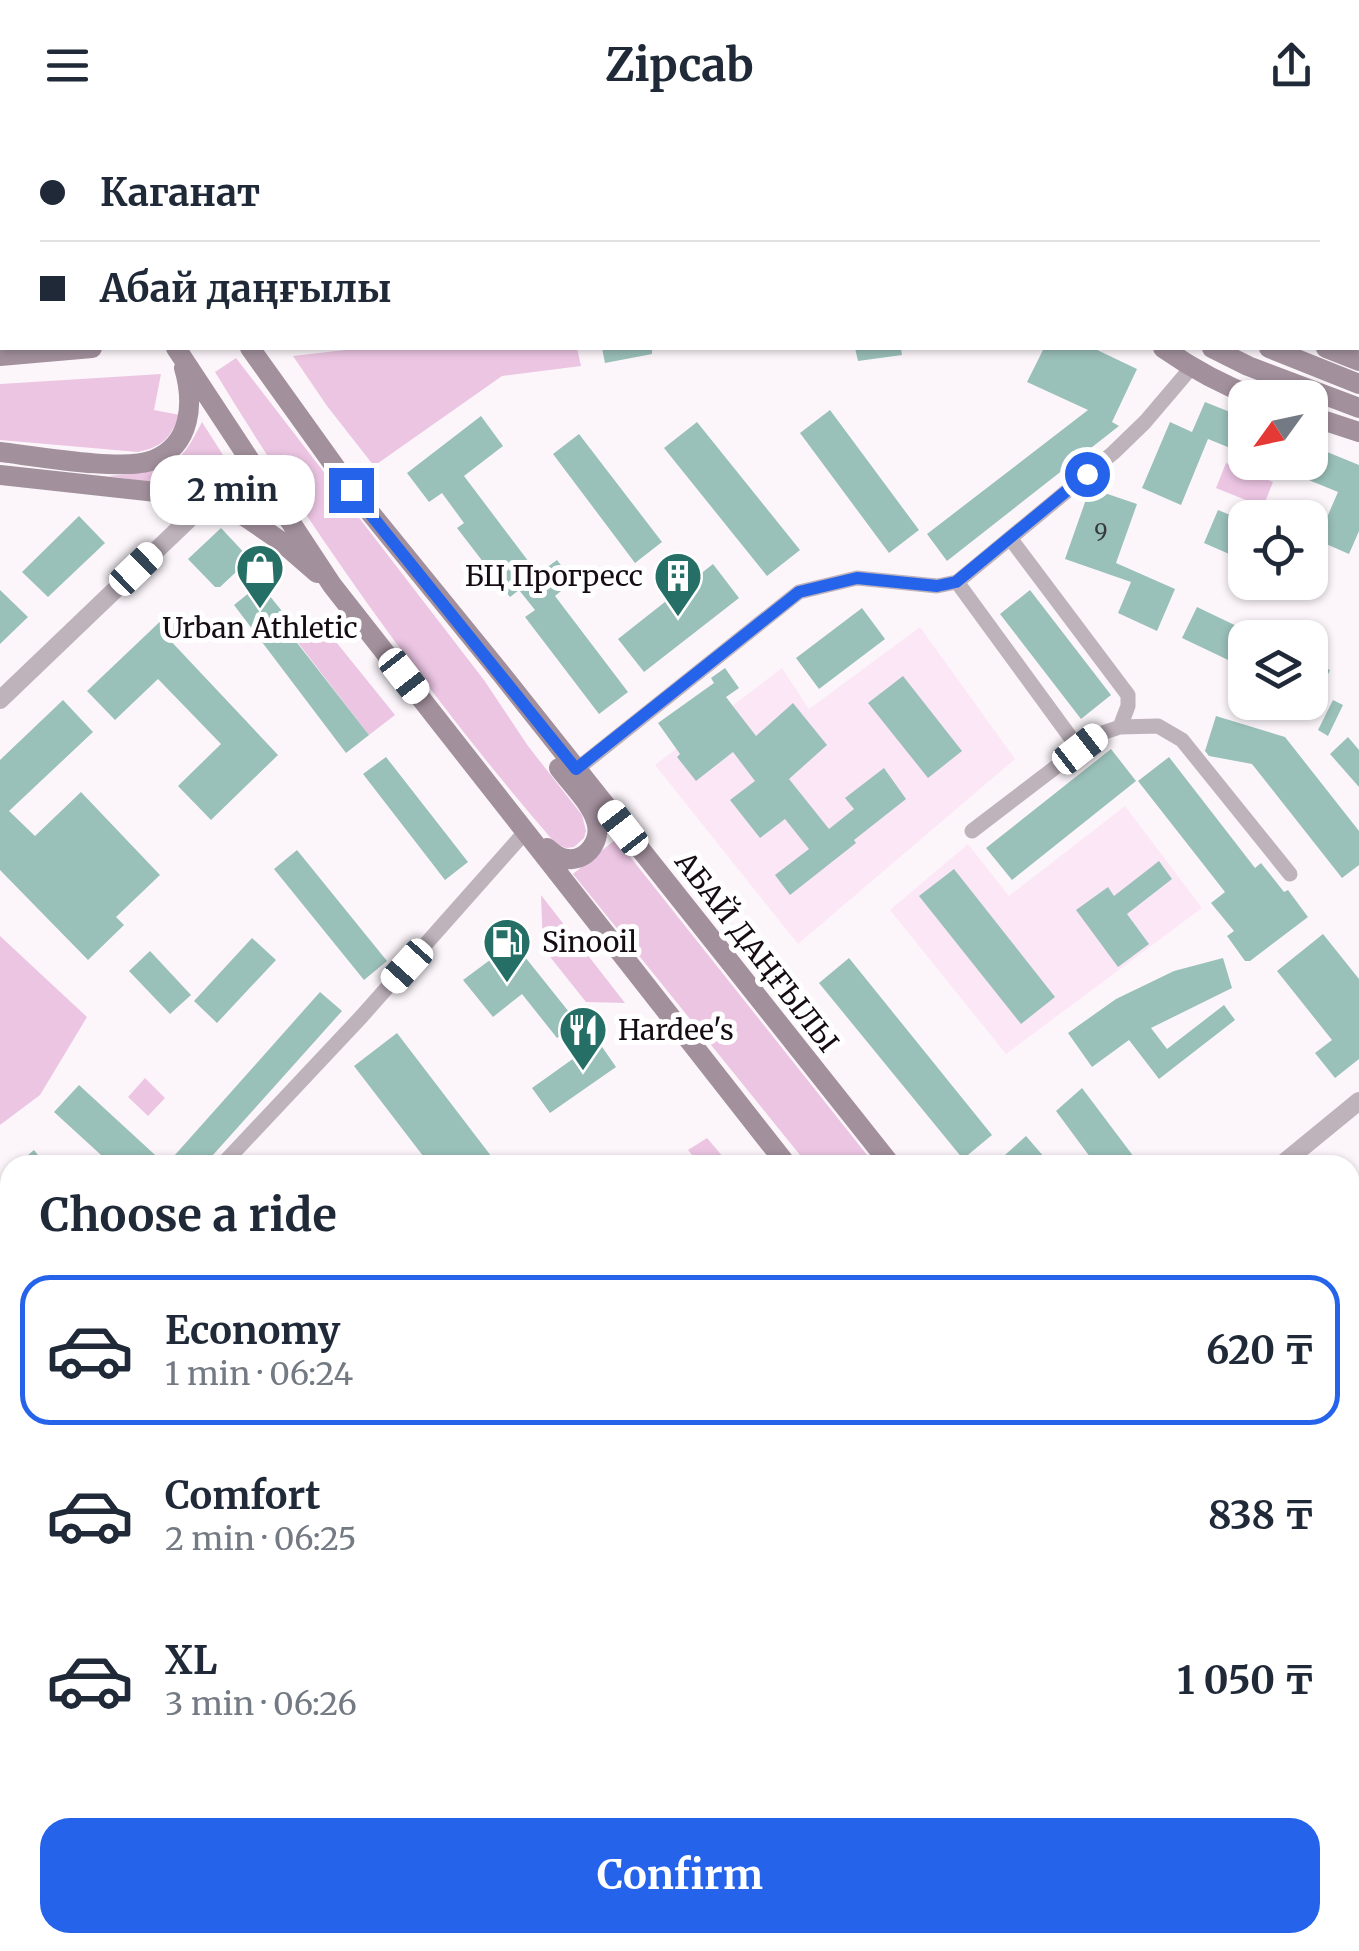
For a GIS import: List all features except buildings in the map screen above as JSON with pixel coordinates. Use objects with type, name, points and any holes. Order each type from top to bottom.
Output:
[{"type":"main road","points":[[0,452],[124,465],[154,460],[171,449],[182,433],[190,409],[190,388],[176,350]]},
{"type":"main road","points":[[176,350],[332,585],[779,1155]]},
{"type":"main road","points":[[1167,350],[1228,387]]},
{"type":"main road","points":[[1216,350],[1359,408]]},
{"type":"main road","points":[[1274,350],[1359,384]]},
{"type":"main road","points":[[1331,350],[1359,362]]},
{"type":"main road","points":[[0,358],[20,351]]},
{"type":"main road","name":"АБАЙ ДАҢҒЫЛЫ","points":[[258,354],[351,490],[883,1155]]},
{"type":"main road","points":[[1328,422],[1359,432]]},
{"type":"main road","points":[[0,475],[211,498],[278,540],[332,585]]},
{"type":"main road","points":[[503,676],[536,738],[592,812],[598,832],[592,848],[572,860],[562,859],[526,831]]},
{"type":"street","points":[[576,769],[799,592],[857,578],[937,586],[956,582],[1112,453],[1191,368]]},
{"type":"street","points":[[0,700],[211,498]]},
{"type":"street","points":[[1010,538],[1128,694],[1120,727]]},
{"type":"street","points":[[956,582],[1080,749]]},
{"type":"street","points":[[972,830],[1099,734],[1120,727],[1158,726],[1182,740],[1290,874]]},
{"type":"street","points":[[231,1155],[362,1016],[526,831]]},
{"type":"street","points":[[1293,1155],[1359,1100]]},
{"type":"shaded area","points":[[345,350],[577,350],[581,366],[502,376],[374,466],[293,356]]},
{"type":"shaded area","points":[[236,358],[484,680],[528,746],[582,815],[586,831],[574,847],[556,844],[509,788],[419,674],[334,556],[215,372]]},
{"type":"shaded area","points":[[161,374],[154,410],[180,415],[169,436],[154,447],[138,452],[0,440],[0,384]]},
{"type":"shaded area","points":[[202,422],[260,513],[217,492],[108,476],[150,471],[178,458]]},
{"type":"shaded area","points":[[1226,463],[1228,480],[1273,482],[1266,500],[1246,500],[1216,488]]},
{"type":"shaded area","points":[[297,612],[324,627],[395,715],[369,735],[292,635]]},
{"type":"shaded area","points":[[920,627],[1015,759],[798,944],[655,765],[782,668],[809,709]]},
{"type":"shaded area","points":[[1125,806],[1202,908],[1006,1054],[890,910],[968,844],[1009,896]]},
{"type":"shaded area","points":[[616,839],[867,1155],[800,1155],[573,874]]},
{"type":"shaded area","points":[[541,895],[625,1003],[586,1002],[543,948]]},
{"type":"shaded area","points":[[0,936],[87,1017],[40,1095],[0,1125]]},
{"type":"shaded area","points":[[145,1078],[165,1098],[148,1116],[128,1097]]},
{"type":"shaded area","points":[[707,1138],[721,1155],[692,1155],[688,1150]]},
{"type":"place","name":"Urban Athletic","points":[[260,610]]},
{"type":"place","name":"БЦ Прогресс","points":[[678,618]]},
{"type":"place","name":"Sinooil","points":[[507,984]]},
{"type":"place","name":"Hardee's","points":[[583,1072]]},
{"type":"route","points":[[351,490],[576,769],[799,592],[857,578],[937,586],[956,582],[1087,474]]}]
